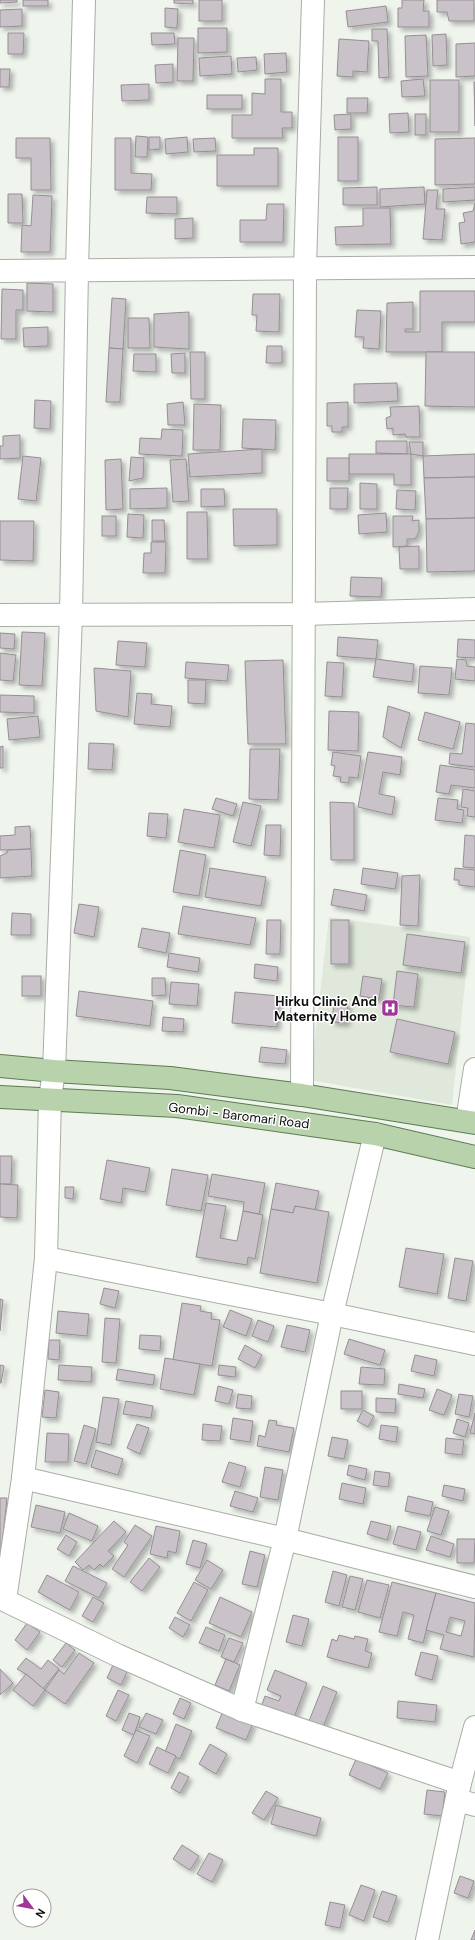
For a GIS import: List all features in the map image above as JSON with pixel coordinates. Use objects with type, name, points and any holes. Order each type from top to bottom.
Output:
[{"type":"main road","points":[[0,1066],[170,1078],[302,1094],[471,1122]]},
{"type":"main road","name":"Gombi - Baromari Road","points":[[0,1097],[177,1106],[375,1134],[475,1157]]},
{"type":"street","points":[[84,0],[77,270],[71,614],[54,1071],[50,1100],[46,1258],[23,1478],[3,1599],[117,1655],[242,1710],[464,1796]]},
{"type":"street","points":[[302,1094],[305,268],[313,0]]},
{"type":"street","points":[[0,271],[475,267]]},
{"type":"street","points":[[0,615],[303,614],[475,609]]},
{"type":"street","points":[[471,1122],[475,1069]]},
{"type":"street","points":[[242,1710],[285,1539],[332,1314],[375,1134]]},
{"type":"street","points":[[46,1258],[332,1314],[475,1344]]},
{"type":"street","points":[[23,1478],[285,1539],[475,1587]]},
{"type":"street","points":[[427,1940],[464,1796],[475,1727]]},
{"type":"shaded area","name":"Hirku Clinic And Maternity Home","points":[[329,917],[470,937],[452,1105],[310,1080]]},
{"type":"building","points":[[0,0],[17,0],[17,2],[0,3]]},
{"type":"building","points":[[23,0],[48,0],[48,6],[23,6]]},
{"type":"building","points":[[174,0],[193,0],[193,4],[174,3]]},
{"type":"building","points":[[199,0],[222,0],[222,21],[199,21]]},
{"type":"building","points":[[402,0],[424,0],[423,11],[429,11],[429,27],[398,27],[398,8],[402,8]]},
{"type":"building","points":[[437,0],[474,0],[474,21],[449,21],[447,12],[437,12]]},
{"type":"building","points":[[386,6],[388,22],[348,27],[346,11]]},
{"type":"building","points":[[165,8],[178,9],[177,28],[165,27]]},
{"type":"building","points":[[22,9],[22,26],[0,27],[0,10]]},
{"type":"building","points":[[198,28],[227,28],[227,52],[198,53]]},
{"type":"building","points":[[372,29],[387,29],[389,77],[379,78],[378,41],[372,41]]},
{"type":"building","points":[[8,33],[24,33],[23,54],[8,54]]},
{"type":"building","points":[[151,33],[174,33],[175,44],[152,45]]},
{"type":"building","points":[[446,34],[447,65],[433,66],[432,35]]},
{"type":"building","points":[[426,35],[428,76],[406,77],[405,36]]},
{"type":"building","points":[[178,38],[194,38],[193,81],[177,81]]},
{"type":"building","points":[[339,39],[369,41],[367,72],[353,71],[353,77],[337,76]]},
{"type":"building","points":[[475,43],[475,76],[456,77],[456,44]]},
{"type":"building","points":[[286,53],[287,72],[265,74],[264,54]]},
{"type":"building","points":[[231,56],[232,74],[200,76],[199,58]]},
{"type":"building","points":[[256,57],[257,70],[238,72],[237,58]]},
{"type":"building","points":[[173,64],[173,82],[156,83],[155,65]]},
{"type":"building","points":[[0,69],[10,69],[9,87],[0,87]]},
{"type":"building","points":[[265,79],[281,79],[281,112],[292,112],[292,128],[282,128],[283,138],[232,138],[232,115],[252,115],[252,93],[265,94]]},
{"type":"building","points":[[423,79],[425,96],[402,97],[401,81]]},
{"type":"building","points":[[430,80],[459,80],[459,132],[430,132]]},
{"type":"building","points":[[474,82],[475,82],[475,126]]},
{"type":"building","points":[[149,84],[149,100],[122,101],[121,85]]},
{"type":"building","points":[[207,95],[242,95],[242,109],[207,109]]},
{"type":"building","points":[[347,98],[368,98],[367,113],[347,113]]},
{"type":"building","points":[[408,113],[409,132],[390,133],[389,114]]},
{"type":"building","points":[[351,114],[351,129],[335,130],[334,115]]},
{"type":"building","points":[[415,114],[426,114],[426,135],[415,135]]},
{"type":"building","points":[[136,136],[148,137],[147,157],[135,157]]},
{"type":"building","points":[[149,137],[160,137],[160,149],[149,150]]},
{"type":"building","points":[[187,137],[188,152],[166,154],[165,139]]},
{"type":"building","points":[[338,137],[358,137],[358,181],[338,181]]},
{"type":"building","points":[[16,138],[50,138],[51,190],[31,190],[31,158],[16,158]]},
{"type":"building","points":[[115,138],[131,138],[131,173],[152,174],[151,190],[115,190]]},
{"type":"building","points":[[215,138],[216,151],[194,152],[193,139]]},
{"type":"building","points":[[475,138],[475,184],[435,185],[435,139]]},
{"type":"building","points":[[254,148],[278,148],[278,186],[217,186],[217,155],[254,155]]},
{"type":"building","points":[[377,187],[377,205],[343,205],[343,188]]},
{"type":"building","points":[[424,187],[425,204],[380,207],[380,189]]},
{"type":"building","points":[[475,187],[475,200],[443,202],[443,189]]},
{"type":"building","points":[[427,190],[438,190],[436,209],[445,209],[442,240],[423,239]]},
{"type":"building","points":[[8,194],[22,194],[23,223],[8,223]]},
{"type":"building","points":[[33,195],[52,196],[50,252],[21,252],[22,225],[31,226]]},
{"type":"building","points":[[147,197],[177,197],[177,214],[146,213]]},
{"type":"building","points":[[475,203],[475,242],[461,244],[459,223],[465,222],[463,213],[473,211]]},
{"type":"building","points":[[267,204],[284,204],[283,242],[240,242],[240,220],[266,220]]},
{"type":"building","points":[[363,208],[390,208],[391,244],[336,245],[335,227],[363,226]]},
{"type":"building","points":[[193,218],[193,238],[175,239],[175,219]]},
{"type":"building","points":[[27,283],[53,284],[53,312],[27,311]]},
{"type":"building","points":[[2,289],[23,290],[23,310],[16,310],[16,339],[1,339]]},
{"type":"building","points":[[420,291],[475,291],[475,322],[442,322],[442,352],[386,352],[387,303],[413,302],[413,329],[405,329],[405,332],[420,332]]},
{"type":"building","points":[[253,294],[280,294],[279,332],[256,331],[257,315],[252,315]]},
{"type":"building","points":[[112,298],[126,299],[123,349],[109,348]]},
{"type":"building","points":[[357,310],[381,311],[379,349],[363,348],[364,337],[355,337]]},
{"type":"building","points":[[189,312],[189,349],[154,347],[154,314]]},
{"type":"building","points":[[128,318],[149,318],[150,348],[128,348]]},
{"type":"building","points":[[48,327],[48,346],[24,347],[23,328]]},
{"type":"building","points":[[267,346],[282,346],[282,363],[266,363]]},
{"type":"building","points":[[109,348],[123,349],[120,402],[106,402]]},
{"type":"building","points":[[190,352],[205,352],[205,399],[191,399]]},
{"type":"building","points":[[426,352],[475,352],[475,407],[425,406]]},
{"type":"building","points":[[185,353],[185,373],[172,373],[171,354]]},
{"type":"building","points":[[134,354],[156,354],[156,372],[133,371]]},
{"type":"building","points":[[397,383],[398,401],[354,403],[354,384]]},
{"type":"building","points":[[35,400],[51,401],[50,429],[34,428]]},
{"type":"building","points":[[183,402],[185,425],[168,425],[167,404]]},
{"type":"building","points":[[348,402],[348,427],[342,427],[342,432],[332,432],[332,426],[327,426],[327,403]]},
{"type":"building","points":[[194,404],[221,405],[220,450],[193,450]]},
{"type":"building","points":[[419,406],[420,437],[406,437],[405,434],[393,435],[393,428],[387,429],[386,418],[391,416],[390,407]]},
{"type":"building","points":[[243,419],[276,420],[275,450],[242,448]]},
{"type":"building","points":[[162,429],[183,430],[182,456],[139,454],[140,438],[161,439]]},
{"type":"building","points":[[20,435],[20,458],[0,459],[0,446],[3,446],[3,436]]},
{"type":"building","points":[[376,441],[407,441],[407,454],[376,453]]},
{"type":"building","points":[[409,442],[423,442],[423,456],[411,454]]},
{"type":"building","points":[[262,449],[262,473],[190,477],[188,454]]},
{"type":"building","points":[[349,454],[411,454],[411,485],[394,485],[394,474],[349,474]]},
{"type":"building","points":[[475,454],[475,477],[424,478],[423,456]]},
{"type":"building","points":[[23,456],[41,458],[36,501],[18,499]]},
{"type":"building","points":[[131,457],[144,458],[143,478],[129,481]]},
{"type":"building","points":[[327,458],[349,458],[349,481],[327,481]]},
{"type":"building","points":[[121,459],[123,509],[106,510],[105,460]]},
{"type":"building","points":[[186,459],[189,501],[173,502],[170,460]]},
{"type":"building","points":[[475,477],[475,518],[426,519],[424,478]]},
{"type":"building","points":[[360,483],[377,484],[377,509],[360,509]]},
{"type":"building","points":[[167,488],[167,508],[130,509],[130,489]]},
{"type":"building","points":[[330,488],[348,488],[347,509],[330,509]]},
{"type":"building","points":[[201,489],[224,489],[225,506],[201,507]]},
{"type":"building","points":[[397,490],[416,491],[415,510],[396,509]]},
{"type":"building","points":[[233,509],[277,509],[277,545],[234,546]]},
{"type":"building","points":[[187,512],[207,512],[208,559],[187,559]]},
{"type":"building","points":[[386,513],[387,532],[359,534],[358,515]]},
{"type":"building","points":[[128,514],[144,515],[143,538],[127,537]]},
{"type":"building","points":[[102,516],[116,516],[116,536],[102,536]]},
{"type":"building","points":[[393,516],[413,516],[412,521],[419,520],[419,532],[415,539],[407,539],[407,546],[393,547]]},
{"type":"building","points":[[475,518],[475,571],[427,572],[426,519]]},
{"type":"building","points":[[152,520],[164,520],[165,541],[152,541]]},
{"type":"building","points":[[0,521],[34,521],[33,561],[0,560]]},
{"type":"building","points":[[151,542],[166,542],[165,573],[143,573],[144,553],[151,553]]},
{"type":"building","points":[[419,546],[419,569],[400,569],[399,547]]},
{"type":"building","points":[[351,577],[382,578],[381,597],[350,596]]},
{"type":"building","points":[[22,632],[45,633],[42,686],[19,685]]},
{"type":"building","points":[[0,633],[15,634],[14,649],[0,648]]},
{"type":"building","points":[[338,637],[378,640],[376,659],[337,656]]},
{"type":"building","points":[[458,639],[475,640],[475,658],[457,657]]},
{"type":"building","points":[[118,641],[147,643],[145,667],[116,665]]},
{"type":"building","points":[[0,653],[16,655],[13,681],[0,680]]},
{"type":"building","points":[[376,659],[414,664],[412,682],[373,677]]},
{"type":"building","points":[[457,659],[466,660],[467,666],[475,667],[475,681],[455,679]]},
{"type":"building","points":[[283,660],[286,744],[248,744],[245,661]]},
{"type":"building","points":[[186,662],[229,665],[227,681],[185,678]]},
{"type":"building","points":[[327,662],[344,663],[342,697],[325,696]]},
{"type":"building","points":[[420,666],[452,668],[449,695],[418,693]]},
{"type":"building","points":[[94,668],[131,671],[128,717],[96,711]]},
{"type":"building","points":[[188,680],[206,680],[205,704],[188,703]]},
{"type":"building","points":[[137,693],[152,694],[151,704],[172,706],[170,727],[134,724]]},
{"type":"building","points":[[0,695],[34,696],[34,713],[0,712]]},
{"type":"building","points":[[388,706],[410,713],[401,748],[383,737]]},
{"type":"building","points":[[329,711],[359,712],[358,751],[328,750]]},
{"type":"building","points":[[425,712],[460,722],[453,749],[418,740]]},
{"type":"building","points":[[38,716],[40,737],[9,740],[7,719]]},
{"type":"building","points":[[466,723],[475,724],[475,767],[449,764],[450,753],[462,754]]},
{"type":"building","points":[[89,743],[114,744],[112,770],[88,769]]},
{"type":"building","points":[[3,746],[3,768],[0,768],[0,747]]},
{"type":"building","points":[[250,749],[280,749],[278,800],[249,799]]},
{"type":"building","points":[[333,752],[361,756],[358,778],[349,777],[349,783],[340,782],[341,777],[333,776],[335,766],[331,765]]},
{"type":"building","points":[[368,752],[402,757],[400,775],[383,772],[379,794],[395,797],[392,815],[358,807]]},
{"type":"building","points":[[440,765],[475,770],[475,788],[451,785],[449,794],[436,792]]},
{"type":"building","points":[[463,789],[475,791],[475,817],[467,816],[468,808],[461,807]]},
{"type":"building","points":[[216,798],[237,804],[233,816],[212,809]]},
{"type":"building","points":[[438,798],[458,800],[457,809],[464,810],[462,823],[435,820]]},
{"type":"building","points":[[243,802],[261,806],[251,846],[233,842]]},
{"type":"building","points":[[330,802],[354,803],[354,860],[331,860]]},
{"type":"building","points":[[184,809],[220,815],[214,848],[178,842]]},
{"type":"building","points":[[149,813],[168,814],[166,838],[147,836]]},
{"type":"building","points":[[266,825],[281,825],[280,856],[264,855]]},
{"type":"building","points":[[30,826],[31,849],[0,850],[0,836],[15,835],[15,827]]},
{"type":"building","points":[[465,835],[475,836],[475,868],[463,867]]},
{"type":"building","points":[[31,849],[32,876],[0,878],[0,856],[7,853],[8,850]]},
{"type":"building","points":[[180,850],[206,855],[199,896],[173,892]]},
{"type":"building","points":[[210,868],[266,877],[261,906],[205,897]]},
{"type":"building","points":[[363,868],[398,873],[395,889],[361,884]]},
{"type":"building","points":[[455,868],[475,870],[475,887],[459,885],[459,880],[454,880]]},
{"type":"building","points":[[420,875],[418,926],[400,925],[402,876]]},
{"type":"building","points":[[334,889],[367,895],[364,911],[331,905]]},
{"type":"building","points":[[79,904],[99,907],[94,937],[74,933]]},
{"type":"building","points":[[183,906],[256,918],[250,945],[178,934]]},
{"type":"building","points":[[12,913],[31,914],[31,935],[11,935]]},
{"type":"building","points":[[267,920],[281,920],[280,954],[266,954]]},
{"type":"building","points":[[331,920],[349,920],[349,964],[331,964]]},
{"type":"building","points":[[142,928],[170,933],[166,953],[138,947]]},
{"type":"building","points":[[407,934],[465,942],[461,973],[403,965]]},
{"type":"building","points":[[169,953],[200,958],[198,972],[167,967]]},
{"type":"building","points":[[255,964],[278,967],[277,981],[254,978]]},
{"type":"building","points":[[397,971],[418,974],[414,1007],[393,1005]]},
{"type":"building","points":[[22,976],[41,976],[41,996],[22,996]]},
{"type":"building","points":[[363,976],[382,979],[379,999],[360,996]]},
{"type":"building","points":[[152,978],[165,978],[166,995],[152,996]]},
{"type":"building","points":[[171,982],[199,984],[197,1006],[169,1004]]},
{"type":"building","points":[[79,991],[153,1001],[150,1026],[76,1016]]},
{"type":"building","points":[[235,992],[279,996],[277,1027],[232,1023]]},
{"type":"building","points":[[334,1002],[348,1003],[346,1023],[332,1022]]},
{"type":"building","points":[[163,1017],[184,1019],[183,1032],[162,1031]]},
{"type":"building","points":[[397,1019],[455,1032],[448,1064],[390,1052]]},
{"type":"building","points":[[261,1047],[287,1050],[285,1064],[259,1062]]},
{"type":"building","points":[[0,1156],[12,1156],[11,1184],[0,1184]]},
{"type":"building","points":[[107,1160],[150,1168],[145,1192],[123,1188],[121,1203],[100,1199]]},
{"type":"building","points":[[172,1169],[208,1175],[201,1211],[166,1205]]},
{"type":"building","points":[[212,1174],[265,1183],[259,1214],[243,1211],[244,1202],[208,1196]]},
{"type":"building","points":[[276,1183],[319,1191],[315,1210],[295,1206],[293,1213],[271,1209]]},
{"type":"building","points":[[0,1184],[18,1185],[17,1218],[0,1217]]},
{"type":"building","points":[[65,1187],[74,1187],[73,1199],[65,1198]]},
{"type":"building","points":[[206,1203],[226,1206],[220,1238],[237,1241],[243,1211],[263,1215],[255,1259],[248,1257],[247,1265],[196,1257]]},
{"type":"building","points":[[295,1206],[329,1212],[317,1283],[260,1273],[271,1209],[293,1213]]},
{"type":"building","points":[[406,1248],[444,1254],[437,1294],[399,1287]]},
{"type":"building","points":[[455,1258],[473,1261],[466,1301],[448,1298]]},
{"type":"building","points":[[104,1288],[119,1291],[115,1308],[100,1304]]},
{"type":"building","points":[[0,1299],[3,1300],[0,1331]]},
{"type":"building","points":[[182,1303],[201,1306],[200,1311],[212,1313],[211,1319],[220,1320],[212,1366],[173,1360]]},
{"type":"building","points":[[230,1310],[252,1319],[246,1336],[223,1327]]},
{"type":"building","points":[[58,1311],[89,1314],[87,1336],[56,1333]]},
{"type":"building","points":[[105,1318],[120,1319],[116,1363],[102,1362]]},
{"type":"building","points":[[258,1320],[274,1326],[268,1342],[252,1336]]},
{"type":"building","points":[[287,1325],[310,1330],[305,1352],[281,1347]]},
{"type":"building","points":[[140,1335],[161,1336],[160,1351],[139,1349]]},
{"type":"building","points":[[349,1339],[385,1350],[380,1365],[344,1354]]},
{"type":"building","points":[[49,1340],[60,1340],[59,1360],[48,1359]]},
{"type":"building","points":[[245,1345],[262,1355],[255,1368],[238,1359]]},
{"type":"building","points":[[415,1355],[437,1360],[434,1376],[411,1371]]},
{"type":"building","points":[[165,1358],[200,1364],[194,1395],[160,1389]]},
{"type":"building","points":[[0,1365],[4,1366],[1,1383],[0,1383]]},
{"type":"building","points":[[59,1365],[92,1367],[91,1382],[58,1380]]},
{"type":"building","points":[[219,1365],[236,1367],[235,1377],[218,1375]]},
{"type":"building","points":[[361,1367],[385,1369],[384,1385],[359,1384]]},
{"type":"building","points":[[118,1369],[155,1375],[153,1385],[116,1380]]},
{"type":"building","points":[[399,1384],[425,1389],[423,1398],[398,1394]]},
{"type":"building","points":[[218,1386],[233,1390],[229,1404],[215,1401]]},
{"type":"building","points":[[437,1389],[452,1395],[444,1415],[429,1410]]},
{"type":"building","points":[[45,1390],[59,1392],[56,1418],[42,1417]]},
{"type":"building","points":[[341,1391],[362,1391],[362,1409],[341,1409]]},
{"type":"building","points":[[238,1394],[252,1396],[251,1409],[236,1408]]},
{"type":"building","points":[[459,1394],[473,1396],[469,1417],[455,1414]]},
{"type":"building","points":[[103,1397],[119,1399],[111,1445],[96,1442]]},
{"type":"building","points":[[376,1398],[396,1399],[395,1413],[376,1412]]},
{"type":"building","points":[[126,1401],[153,1406],[151,1418],[123,1414]]},
{"type":"building","points":[[363,1410],[374,1416],[368,1427],[357,1421]]},
{"type":"building","points":[[475,1413],[475,1434],[470,1433]]},
{"type":"building","points":[[233,1418],[253,1421],[250,1442],[230,1439]]},
{"type":"building","points":[[457,1419],[469,1423],[465,1437],[453,1433]]},
{"type":"building","points":[[269,1420],[277,1421],[276,1425],[294,1428],[289,1452],[257,1446],[259,1435],[265,1437]]},
{"type":"building","points":[[137,1424],[149,1428],[140,1454],[127,1448]]},
{"type":"building","points":[[203,1424],[222,1426],[220,1441],[202,1440]]},
{"type":"building","points":[[84,1425],[96,1429],[86,1464],[74,1461]]},
{"type":"building","points":[[381,1425],[398,1427],[396,1442],[379,1439]]},
{"type":"building","points":[[47,1433],[69,1434],[68,1462],[45,1462]]},
{"type":"building","points":[[332,1437],[348,1440],[344,1459],[328,1456]]},
{"type":"building","points":[[446,1438],[464,1440],[462,1455],[445,1453]]},
{"type":"building","points":[[96,1450],[123,1459],[118,1475],[91,1467]]},
{"type":"building","points":[[229,1462],[246,1467],[240,1487],[222,1482]]},
{"type":"building","points":[[349,1465],[367,1469],[365,1480],[347,1475]]},
{"type":"building","points":[[265,1467],[283,1470],[278,1500],[260,1497]]},
{"type":"building","points":[[375,1471],[390,1473],[388,1487],[373,1485]]},
{"type":"building","points":[[342,1483],[366,1488],[363,1504],[339,1499]]},
{"type":"building","points":[[444,1485],[465,1489],[463,1501],[442,1496]]},
{"type":"building","points":[[235,1491],[258,1498],[253,1512],[230,1506]]},
{"type":"building","points":[[408,1496],[433,1502],[430,1516],[405,1511]]},
{"type":"building","points":[[0,1498],[7,1498],[0,1563]]},
{"type":"building","points":[[36,1505],[65,1512],[60,1533],[31,1527]]},
{"type":"building","points":[[435,1507],[449,1511],[441,1535],[427,1531]]},
{"type":"building","points":[[69,1513],[98,1526],[92,1541],[63,1529]]},
{"type":"building","points":[[114,1521],[126,1532],[108,1551],[114,1556],[103,1567],[100,1564],[94,1570],[89,1565],[83,1570],[75,1562]]},
{"type":"building","points":[[371,1521],[391,1526],[387,1540],[367,1534]]},
{"type":"building","points":[[135,1525],[152,1536],[124,1577],[112,1569],[128,1545],[124,1542]]},
{"type":"building","points":[[156,1526],[180,1531],[176,1553],[168,1551],[167,1558],[150,1554]]},
{"type":"building","points":[[398,1526],[421,1532],[416,1550],[393,1544]]},
{"type":"building","points":[[66,1535],[77,1542],[69,1556],[57,1549]]},
{"type":"building","points":[[431,1536],[454,1544],[450,1557],[426,1550]]},
{"type":"building","points":[[457,1539],[475,1539],[474,1563],[457,1563]]},
{"type":"building","points":[[193,1540],[207,1544],[200,1568],[186,1564]]},
{"type":"building","points":[[250,1551],[265,1555],[257,1587],[242,1584]]},
{"type":"building","points":[[149,1558],[160,1567],[142,1591],[130,1582]]},
{"type":"building","points":[[207,1560],[223,1570],[211,1589],[195,1580]]},
{"type":"building","points":[[73,1566],[107,1583],[99,1598],[65,1581]]},
{"type":"building","points":[[333,1571],[347,1575],[339,1606],[325,1602]]},
{"type":"building","points":[[47,1575],[79,1592],[70,1610],[38,1592]]},
{"type":"building","points":[[350,1576],[363,1579],[355,1610],[342,1607]]},
{"type":"building","points":[[367,1580],[389,1585],[380,1618],[358,1612]]},
{"type":"building","points":[[194,1582],[208,1590],[191,1621],[177,1613]]},
{"type":"building","points":[[392,1582],[436,1593],[423,1643],[408,1639],[414,1615],[403,1612],[397,1636],[379,1632]]},
{"type":"building","points":[[436,1593],[475,1603],[474,1657],[440,1649],[444,1635],[426,1630]],"holes":[[[450,1617],[465,1621],[461,1636],[446,1632]]]},
{"type":"building","points":[[93,1597],[104,1603],[93,1622],[82,1616]]},
{"type":"building","points":[[220,1597],[252,1612],[241,1637],[209,1623]]},
{"type":"building","points":[[293,1615],[309,1619],[302,1646],[286,1642]]},
{"type":"building","points":[[175,1617],[190,1625],[183,1637],[169,1628]]},
{"type":"building","points":[[27,1623],[40,1632],[27,1650],[15,1640]]},
{"type":"building","points":[[206,1627],[225,1635],[219,1651],[199,1643]]},
{"type":"building","points":[[339,1635],[354,1639],[355,1636],[368,1639],[365,1651],[372,1653],[368,1668],[327,1657],[332,1639],[337,1641]]},
{"type":"building","points":[[229,1638],[243,1643],[234,1662],[221,1657]]},
{"type":"building","points":[[66,1643],[75,1650],[62,1667],[53,1660]]},
{"type":"building","points":[[421,1652],[438,1656],[432,1680],[415,1675]]},
{"type":"building","points":[[79,1653],[94,1663],[65,1704],[45,1690],[59,1670],[64,1674]]},
{"type":"building","points":[[26,1658],[41,1669],[48,1660],[59,1669],[43,1689],[26,1674],[17,1669]]},
{"type":"building","points":[[226,1659],[240,1665],[229,1691],[215,1685]]},
{"type":"building","points":[[113,1665],[127,1672],[121,1685],[107,1678]]},
{"type":"building","points":[[0,1669],[13,1683],[0,1695]]},
{"type":"building","points":[[275,1670],[307,1683],[293,1720],[261,1707],[265,1696],[279,1701],[281,1696],[267,1690]]},
{"type":"building","points":[[26,1674],[45,1690],[33,1706],[13,1690]]},
{"type":"building","points":[[323,1686],[337,1692],[323,1727],[309,1721]]},
{"type":"building","points":[[118,1690],[129,1695],[116,1721],[106,1716]]},
{"type":"building","points":[[180,1698],[191,1703],[184,1719],[173,1714]]},
{"type":"building","points":[[398,1701],[437,1705],[435,1722],[397,1718]]},
{"type":"building","points":[[223,1711],[253,1723],[246,1740],[216,1728]]},
{"type":"building","points":[[129,1713],[140,1717],[134,1735],[122,1730]]},
{"type":"building","points":[[146,1713],[163,1720],[156,1734],[139,1727]]},
{"type":"building","points":[[176,1724],[192,1731],[180,1759],[165,1752]]},
{"type":"building","points":[[136,1730],[150,1736],[137,1763],[124,1756]]},
{"type":"building","points":[[210,1744],[227,1754],[216,1774],[199,1764]]},
{"type":"building","points":[[157,1747],[176,1756],[168,1773],[149,1764]]},
{"type":"building","points":[[356,1759],[388,1773],[380,1789],[349,1775]]},
{"type":"building","points":[[179,1772],[189,1777],[180,1793],[171,1788]]},
{"type":"building","points":[[427,1790],[445,1792],[442,1816],[424,1814]]},
{"type":"building","points":[[266,1791],[278,1798],[264,1820],[252,1813]]},
{"type":"building","points":[[276,1805],[321,1818],[316,1836],[271,1824]]},
{"type":"building","points":[[182,1845],[199,1856],[190,1870],[173,1859]]},
{"type":"building","points":[[209,1853],[223,1860],[212,1882],[197,1874]]},
{"type":"building","points":[[460,1876],[474,1881],[468,1898],[454,1893]]},
{"type":"building","points":[[361,1885],[375,1890],[364,1921],[349,1915]]},
{"type":"building","points":[[382,1891],[397,1896],[388,1922],[373,1917]]},
{"type":"building","points":[[330,1902],[345,1905],[340,1928],[325,1925]]},
{"type":"building","points":[[475,1930],[475,1940],[471,1940]]},
{"type":"place","name":"Hirku Clinic And Maternity Home","points":[[390,1008]]}]
